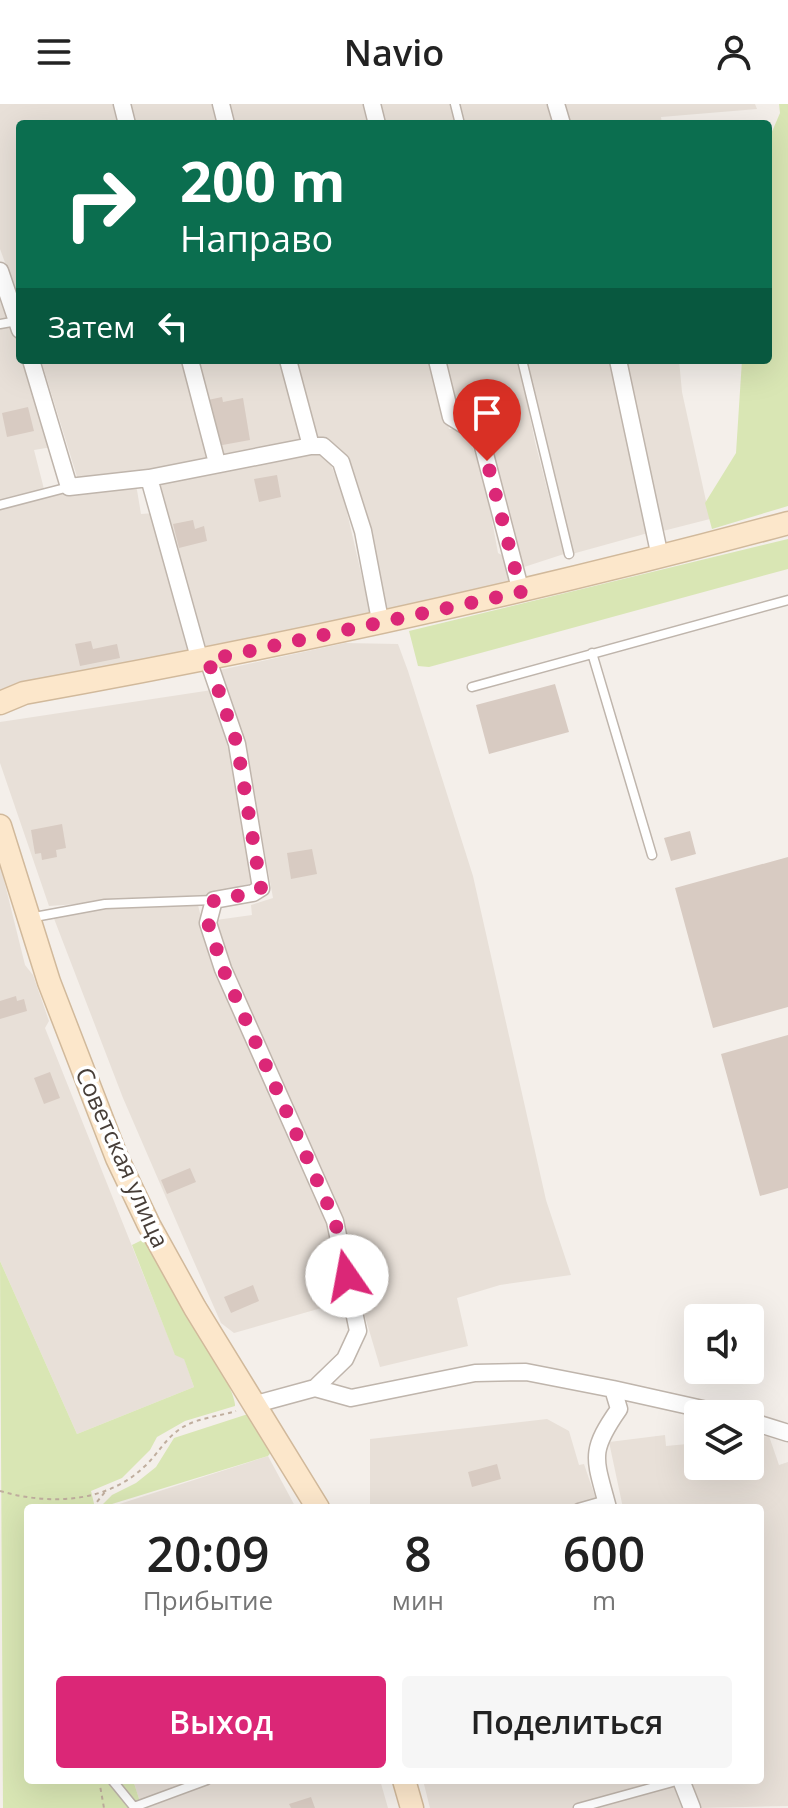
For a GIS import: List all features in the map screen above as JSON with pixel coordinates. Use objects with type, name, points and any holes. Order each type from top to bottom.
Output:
[{"type":"street","points":[[0,271],[12,325]]},
{"type":"street","points":[[32,364],[69,487],[149,478],[217,463],[323,446],[341,462],[363,531],[380,620]]},
{"type":"street","points":[[191,364],[217,463]]},
{"type":"street","points":[[289,364],[311,446]]},
{"type":"street","points":[[438,364],[451,417],[480,435],[521,592]]},
{"type":"street","points":[[619,364],[660,557]]},
{"type":"street","points":[[149,478],[204,660],[237,744],[261,888],[253,893],[214,900],[208,923],[223,969],[335,1221],[358,1331],[345,1359],[315,1388],[256,1404]]},
{"type":"street","points":[[0,703],[24,693],[204,660],[521,592],[788,523]]},
{"type":"street","name":"Советская улица","points":[[0,826],[49,982],[117,1158],[180,1280],[316,1504]]},
{"type":"street","points":[[315,1388],[351,1398],[475,1373],[526,1372],[684,1405]]},
{"type":"street","points":[[607,1504],[596,1463],[596,1442],[619,1409],[613,1389]]},
{"type":"street","points":[[764,1425],[788,1433]]},
{"type":"street","points":[[405,1784],[412,1808]]},
{"type":"street","points":[[682,1784],[692,1808]]},
{"type":"lane","points":[[523,364],[569,554]]},
{"type":"lane","points":[[0,505],[69,487]]},
{"type":"lane","points":[[472,687],[788,600]]},
{"type":"lane","points":[[592,653],[652,855]]},
{"type":"lane","points":[[29,918],[105,904],[214,900]]},
{"type":"lane","points":[[115,1784],[134,1807],[196,1784]]},
{"type":"lane","points":[[578,1808],[665,1784]]},
{"type":"path","points":[[0,1491],[35,1501],[75,1498],[106,1491],[129,1480],[147,1465],[164,1441],[186,1425],[256,1404]]},
{"type":"path","points":[[95,1504],[106,1491]]},
{"type":"path","points":[[100,1784],[104,1808]]},
{"type":"shaded area","points":[[0,104],[117,104],[121,120],[16,120],[16,292],[0,249]]},
{"type":"shaded area","points":[[126,104],[214,104],[219,120],[130,120]]},
{"type":"shaded area","points":[[228,104],[365,104],[369,120],[233,120]]},
{"type":"shaded area","points":[[377,104],[451,104],[455,120],[381,120]]},
{"type":"shaded area","points":[[459,104],[551,104],[556,120],[463,120]]},
{"type":"shaded area","points":[[560,104],[755,104],[757,109],[661,117],[661,120],[565,120]]},
{"type":"shaded area","points":[[0,291],[16,333],[16,364],[27,364],[52,447],[34,450],[44,489],[0,501]]},
{"type":"shaded area","points":[[42,364],[185,364],[213,461],[153,472],[78,480]]},
{"type":"shaded area","points":[[194,364],[284,364],[303,435],[299,442],[219,458]]},
{"type":"shaded area","points":[[298,364],[432,364],[449,429],[466,429],[485,482],[498,553],[505,557],[511,587],[385,614],[352,485],[338,447],[317,437]]},
{"type":"shaded area","points":[[441,364],[520,364],[535,442],[564,554],[518,569],[481,425],[454,411]]},
{"type":"shaded area","points":[[525,364],[615,364],[648,533],[572,554]]},
{"type":"shaded area","points":[[622,364],[679,364],[682,392],[710,519],[659,532]]},
{"type":"shaded area","points":[[319,450],[329,460],[343,495],[371,616],[203,653],[155,481]]},
{"type":"shaded area","points":[[136,484],[141,514],[154,513],[194,655],[0,693],[0,509],[76,490]]},
{"type":"shaded area","points":[[345,643],[398,644],[408,671],[473,876],[546,1200],[571,1275],[500,1285],[457,1298],[468,1346],[380,1367],[331,1202],[227,966],[216,920],[252,915],[251,905],[273,898],[249,768],[220,670]]},
{"type":"shaded area","points":[[212,690],[237,780],[256,882],[206,895],[49,906],[0,763],[0,722]]},
{"type":"shaded area","points":[[0,864],[25,965],[33,975],[49,1021],[45,1028],[175,1354],[184,1358],[194,1387],[77,1434],[0,1261]]},
{"type":"shaded area","points":[[198,905],[206,938],[328,1222],[346,1301],[234,1333],[221,1323],[187,1246],[123,1098],[53,916],[114,907]]},
{"type":"shaded area","points":[[547,1419],[569,1431],[579,1465],[584,1464],[598,1504],[370,1504],[370,1439]]},
{"type":"shaded area","points":[[665,1435],[666,1446],[684,1444],[684,1480],[764,1480],[764,1437],[769,1436],[779,1465],[788,1462],[788,1806],[700,1808],[692,1784],[764,1784],[764,1504],[622,1504],[609,1442]]},
{"type":"shaded area","points":[[268,1456],[294,1504],[119,1504]]},
{"type":"shaded area","points":[[134,1784],[381,1784],[388,1808],[142,1808]]},
{"type":"shaded area","points":[[424,1784],[673,1784],[682,1808],[430,1808]]},
{"type":"green space","points":[[779,104],[788,104],[788,506],[712,529],[705,503],[736,453],[742,364],[772,364],[772,132],[780,113]]},
{"type":"green space","points":[[788,539],[788,569],[429,667],[418,666],[409,631]]},
{"type":"green space","points":[[144,1239],[211,1351],[233,1394],[235,1406],[185,1421],[157,1437],[150,1450],[122,1478],[91,1491],[94,1504],[24,1504],[24,1784],[134,1784],[142,1808],[3,1808],[0,1261],[77,1434],[194,1387],[184,1359],[175,1355],[132,1245]]},
{"type":"green space","points":[[248,1414],[273,1450],[268,1456],[112,1504],[103,1504],[156,1467],[174,1438]]},
{"type":"building","points":[[222,397],[223,402],[243,398],[250,440],[217,446],[208,400]]},
{"type":"building","points":[[28,407],[34,431],[7,437],[2,413]]},
{"type":"building","points":[[277,475],[281,497],[259,502],[254,479]]},
{"type":"building","points":[[193,520],[195,529],[204,526],[207,541],[179,548],[173,524]]},
{"type":"building","points":[[91,641],[93,649],[117,644],[120,658],[80,666],[75,644]]},
{"type":"building","points":[[555,684],[569,732],[489,754],[476,705]]},
{"type":"building","points":[[62,824],[66,848],[56,850],[57,857],[42,860],[41,853],[35,854],[31,830]]},
{"type":"building","points":[[690,831],[696,854],[671,861],[664,838]]},
{"type":"building","points":[[312,849],[317,874],[291,879],[287,853]]},
{"type":"building","points":[[788,857],[788,1007],[713,1028],[675,888]]},
{"type":"building","points":[[16,996],[17,1001],[24,999],[27,1011],[0,1019],[0,1001]]},
{"type":"building","points":[[788,1035],[788,1188],[760,1196],[721,1054]]},
{"type":"building","points":[[50,1072],[60,1098],[44,1104],[34,1078]]},
{"type":"building","points":[[190,1168],[196,1182],[167,1194],[161,1180]]},
{"type":"building","points":[[253,1285],[259,1301],[231,1313],[224,1297]]},
{"type":"building","points":[[497,1464],[501,1479],[472,1487],[468,1472]]},
{"type":"building","points":[[311,1797],[315,1808],[291,1808],[289,1804]]},
{"type":"route","points":[[347,1276],[335,1221],[223,969],[208,923],[214,900],[253,893],[261,888],[237,744],[208,660],[380,620],[521,592],[487,461]]}]
